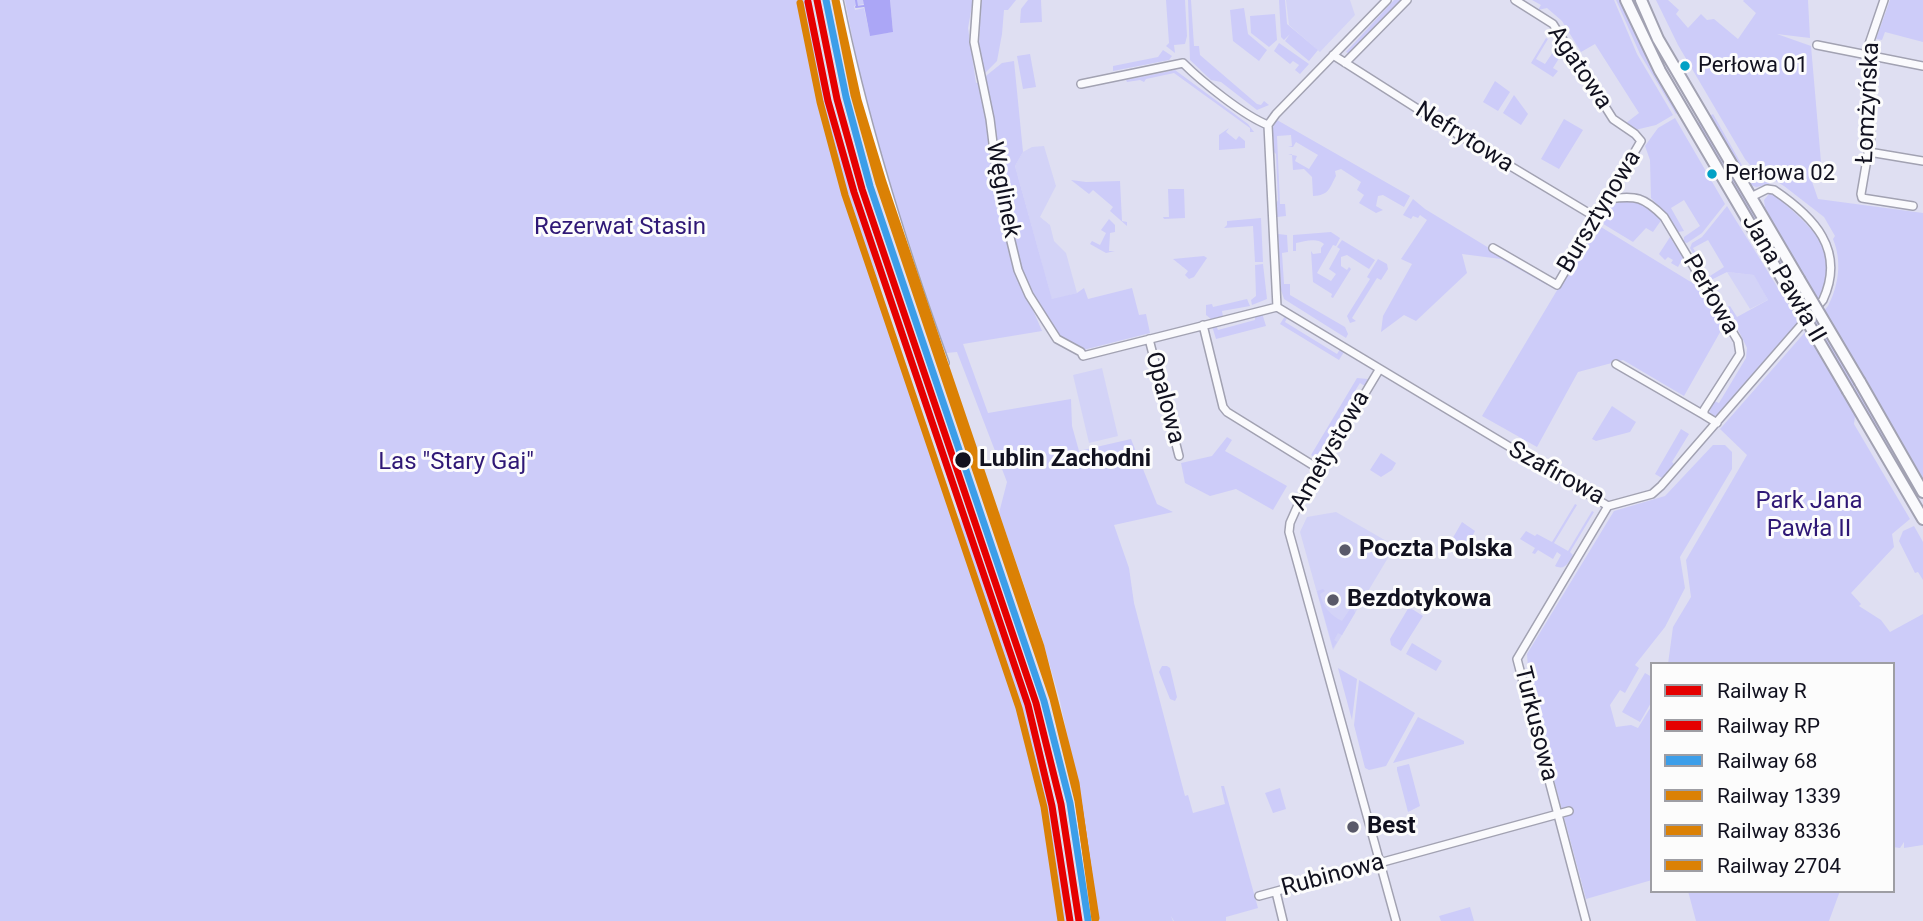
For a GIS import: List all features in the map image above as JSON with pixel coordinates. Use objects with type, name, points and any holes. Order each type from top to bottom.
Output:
[{"type":"main road","name":"Jana Pawła II","points":[[1626,0],[1660,71],[1923,517]]},
{"type":"main road","name":"Jana Pawła II","points":[[1641,0],[1658,39],[1923,492]]},
{"type":"street","points":[[839,0],[872,145],[945,363]]},
{"type":"street","name":"Węglinek","points":[[976,0],[974,42],[988,107],[999,192],[1018,270],[1029,295],[1057,340],[1081,352],[1083,356],[1149,339]]},
{"type":"street","points":[[1370,18],[1379,0]]},
{"type":"street","points":[[1149,339],[1277,307],[1268,125],[1387,0]]},
{"type":"street","points":[[1345,63],[1407,0]]},
{"type":"street","name":"Agatowa","points":[[1515,0],[1553,24],[1613,119],[1640,139]]},
{"type":"street","name":"Łomżyńska","points":[[1884,0],[1868,43],[1872,124],[1862,198],[1913,206]]},
{"type":"street","points":[[1817,45],[1923,66]]},
{"type":"street","name":"Nefrytowa","points":[[1333,55],[1597,218]]},
{"type":"street","points":[[1081,83],[1183,62],[1192,72],[1253,118],[1268,125]]},
{"type":"street","name":"Bursztynowa","points":[[1493,248],[1557,285],[1641,144],[1640,139]]},
{"type":"street","points":[[1869,152],[1923,161]]},
{"type":"street","name":"Szafirowa","points":[[1277,307],[1608,506],[1653,494],[1815,312],[1827,291],[1832,264],[1828,245],[1816,227],[1774,190],[1751,197]]},
{"type":"street","name":"Perłowa","points":[[1608,199],[1632,196],[1651,204],[1664,216],[1738,341],[1740,354],[1711,398],[1704,415]]},
{"type":"street","points":[[1203,326],[1223,407],[1227,412],[1319,469]]},
{"type":"street","name":"Opalowa","points":[[1149,339],[1179,456]]},
{"type":"street","points":[[1616,364],[1717,424]]},
{"type":"street","name":"Ametystowa","points":[[1379,370],[1298,505],[1289,532],[1380,863]]},
{"type":"street","name":"Turkusowa","points":[[1586,921],[1517,659],[1608,506]]},
{"type":"street","name":"Rubinowa","points":[[1259,896],[1569,811]]},
{"type":"street","points":[[1380,863],[1396,921]]},
{"type":"street","points":[[1276,892],[1283,921]]},
{"type":"shaded area","points":[[863,0],[890,0],[893,32],[870,36]]},
{"type":"shaded area","points":[[1286,0],[1350,0],[1355,15],[1320,52],[1289,25]]},
{"type":"shaded area","points":[[1044,146],[1056,186],[1040,217],[1050,225],[1054,241],[1066,253],[1077,293],[1052,300],[1015,166],[1023,152],[1032,147]]},
{"type":"shaded area","points":[[1727,272],[1755,275],[1768,300],[1750,309]]},
{"type":"shaded area","points":[[1102,368],[1118,436],[1089,443],[1073,375]]},
{"type":"shaded area","points":[[1336,512],[1395,546],[1333,650],[1300,532],[1307,517]]},
{"type":"green space","name":"Las \"Stary Gaj\"","points":[[0,0],[808,0],[818,67],[848,164],[887,313],[936,453],[951,509],[972,534],[1038,739],[1053,813],[1066,921],[0,921]]},
{"type":"green space","points":[[845,0],[863,0],[864,4],[854,6],[855,10],[864,8],[870,35],[893,32],[890,0],[973,0],[968,28],[976,83],[983,82],[982,79],[1002,63],[1014,61],[1023,152],[1015,166],[1052,299],[1077,293],[1084,288],[1088,299],[1132,288],[1139,315],[1146,314],[1150,333],[1083,350],[1060,342],[1054,326],[1036,304],[1030,303],[1042,331],[963,344],[988,413],[1071,399],[1072,426],[1079,451],[1131,439],[1157,504],[1173,512],[1114,525],[1129,568],[1134,603],[1185,796],[1188,795],[1193,813],[1225,804],[1221,786],[1224,786],[1258,908],[1226,917],[1226,921],[1174,921],[1171,916],[1173,921],[1095,921],[1080,793],[1059,697],[1038,625],[999,513],[1007,482],[957,352],[946,353],[874,137]]},
{"type":"green space","points":[[981,0],[1016,0],[1008,10],[1004,10],[997,61],[983,75],[979,46]]},
{"type":"green space","points":[[1028,0],[1041,0],[1042,22],[1020,23],[1021,9]]},
{"type":"green space","points":[[1166,0],[1185,0],[1187,36],[1185,44],[1174,45],[1175,53],[1166,46],[1169,43]]},
{"type":"green space","points":[[1188,0],[1191,0],[1194,46],[1199,46],[1200,55],[1257,104],[1261,105],[1264,101],[1269,105],[1257,110],[1221,82],[1211,80],[1190,60]]},
{"type":"green space","points":[[1279,0],[1285,0],[1287,24],[1318,50],[1309,61],[1285,41],[1290,34],[1284,40],[1281,37]]},
{"type":"green space","points":[[1394,0],[1404,0],[1350,54],[1346,52]]},
{"type":"green space","points":[[1532,0],[1614,0],[1637,54],[1673,115],[1656,125],[1635,130],[1626,123],[1639,113],[1595,44],[1581,52],[1562,21],[1547,8],[1538,10],[1541,5]]},
{"type":"green space","points":[[1616,0],[1622,0],[1680,111],[1676,114],[1640,54]]},
{"type":"green space","name":"Park Jana Pawła II","points":[[1656,0],[1668,0],[1679,10],[1676,14],[1688,28],[1701,14],[1707,20],[1714,19],[1738,39],[1756,13],[1744,0],[1808,0],[1810,38],[1777,34],[1811,46],[1821,162],[1808,170],[1818,199],[1923,213],[1923,482],[1866,379],[1843,393],[1855,416],[1854,424],[1910,519],[1892,534],[1894,547],[1851,593],[1861,604],[1859,606],[1881,620],[1890,632],[1923,614],[1923,845],[1904,848],[1904,842],[1900,848],[1895,847],[1895,662],[1668,662],[1673,627],[1691,597],[1686,560],[1747,455],[1720,429],[1828,306],[1835,290],[1838,264],[1833,239],[1835,236],[1824,217],[1745,159],[1678,45]]},
{"type":"green space","points":[[1890,0],[1923,0],[1923,42],[1885,32],[1882,40],[1876,39]]},
{"type":"green space","points":[[1244,8],[1248,34],[1267,50],[1259,61],[1233,41],[1230,10]]},
{"type":"green space","points":[[1275,14],[1277,40],[1269,47],[1251,33],[1250,16]]},
{"type":"green space","points":[[1546,38],[1548,39],[1536,59],[1545,64],[1560,45],[1568,54],[1561,55],[1553,68],[1558,71],[1553,77],[1531,63]]},
{"type":"green space","points":[[1279,43],[1309,64],[1300,74],[1295,70],[1299,65],[1293,61],[1290,64],[1274,51]]},
{"type":"green space","points":[[1163,50],[1172,56],[1169,60],[1113,71],[1113,66],[1158,57]]},
{"type":"green space","points":[[1030,54],[1036,87],[1023,89],[1017,56]]},
{"type":"green space","points":[[1175,70],[1248,124],[1254,132],[1250,132],[1250,128],[1174,73],[1146,79],[1144,82],[1126,80]]},
{"type":"green space","points":[[1495,81],[1510,92],[1498,111],[1483,102]]},
{"type":"green space","points":[[1514,95],[1528,114],[1521,125],[1503,113]]},
{"type":"green space","points":[[1713,114],[1743,167],[1770,184],[1756,187],[1748,184],[1708,117]]},
{"type":"green space","points":[[1675,118],[1725,204],[1702,233],[1687,243],[1684,242],[1684,237],[1700,226],[1684,200],[1671,208],[1684,231],[1678,232],[1651,198],[1650,160],[1645,146],[1658,128]]},
{"type":"green space","points":[[1564,119],[1583,130],[1559,169],[1541,159]]},
{"type":"green space","points":[[1277,120],[1410,196],[1404,207],[1383,195],[1378,196],[1376,206],[1383,210],[1376,213],[1359,203],[1364,195],[1357,190],[1361,182],[1341,169],[1335,171],[1336,176],[1328,190],[1313,196],[1312,177],[1304,169],[1293,170],[1292,155],[1297,156],[1295,161],[1309,169],[1318,155],[1296,142],[1293,147],[1288,147],[1292,146],[1291,135],[1277,136],[1280,204],[1285,204],[1286,216],[1277,217],[1276,154],[1273,151],[1272,139]]},
{"type":"green space","points":[[1701,121],[1796,281],[1791,284],[1696,124]]},
{"type":"green space","points":[[1229,128],[1226,132],[1236,140],[1239,136],[1245,141],[1245,148],[1219,150],[1219,135]]},
{"type":"green space","points":[[1071,180],[1120,181],[1122,221],[1127,222],[1127,226],[1110,211],[1113,207],[1093,190],[1089,194]]},
{"type":"green space","points":[[1168,189],[1184,189],[1185,218],[1164,219],[1163,217],[1169,217]]},
{"type":"green space","points":[[1769,194],[1775,195],[1799,217],[1820,241],[1829,268],[1827,284],[1819,301],[1765,208],[1764,200]]},
{"type":"green space","points":[[1631,198],[1643,202],[1662,219],[1653,232],[1646,228],[1633,242],[1599,219],[1607,206]]},
{"type":"green space","points":[[1413,199],[1548,284],[1501,259],[1462,254],[1467,273],[1416,321],[1404,315],[1381,332],[1383,316],[1412,264],[1401,259],[1427,220],[1420,215],[1411,219],[1403,215]]},
{"type":"green space","points":[[1727,206],[1801,325],[1717,417],[1712,417],[1709,413],[1714,401],[1719,403],[1746,358],[1747,348],[1727,307],[1730,306],[1737,317],[1768,300],[1754,275],[1727,272],[1707,280],[1701,265],[1710,276],[1724,267],[1708,240],[1693,248],[1699,258],[1696,258],[1690,248]]},
{"type":"green space","points":[[1261,218],[1263,262],[1255,262],[1253,226],[1224,228],[1227,221]]},
{"type":"green space","points":[[1109,219],[1115,225],[1115,232],[1110,233],[1109,251],[1115,251],[1106,253],[1090,244],[1092,241],[1100,245],[1106,233],[1101,230]]},
{"type":"green space","points":[[1601,227],[1699,287],[1723,327],[1684,396],[1623,360],[1578,372],[1537,447],[1482,416],[1593,230]]},
{"type":"green space","points":[[1331,232],[1340,238],[1317,273],[1331,281],[1336,274],[1329,269],[1342,240],[1375,260],[1369,269],[1347,255],[1341,257],[1341,266],[1347,270],[1349,267],[1351,269],[1333,298],[1332,294],[1313,282],[1311,251],[1313,254],[1321,253],[1324,244],[1314,240],[1296,243],[1296,251],[1293,251],[1293,235]]},
{"type":"green space","points":[[1278,234],[1287,235],[1288,252],[1282,253],[1284,284],[1290,284],[1290,295],[1345,327],[1348,334],[1346,338],[1284,299],[1281,290]]},
{"type":"green space","points":[[1670,237],[1683,258],[1678,267],[1671,263],[1673,260],[1668,257],[1665,260],[1659,254]]},
{"type":"green space","points":[[1207,258],[1194,277],[1189,279],[1185,275],[1188,271],[1173,259]]},
{"type":"green space","points":[[1378,259],[1387,264],[1388,269],[1381,280],[1377,278],[1352,318],[1356,321],[1350,323],[1347,316],[1370,279],[1367,277]]},
{"type":"green space","points":[[1263,264],[1267,299],[1252,305],[1251,300],[1256,296],[1255,265]]},
{"type":"green space","points":[[1247,299],[1250,306],[1222,311],[1223,317],[1211,319],[1206,315],[1206,305],[1212,304],[1213,307]]},
{"type":"green space","points":[[1262,313],[1266,326],[1216,339],[1212,326],[1216,325],[1218,330],[1255,320],[1255,315]]},
{"type":"green space","points":[[1285,316],[1285,322],[1337,354],[1340,349],[1344,352],[1339,360],[1280,324]]},
{"type":"green space","points":[[1357,378],[1368,379],[1365,386],[1360,383],[1353,394],[1358,398],[1354,404],[1349,402],[1334,426],[1339,430],[1336,433],[1332,431],[1318,454],[1322,457],[1319,461],[1311,455]]},
{"type":"green space","points":[[1857,386],[1916,488],[1914,489],[1887,448],[1852,389]]},
{"type":"green space","points":[[1612,406],[1636,422],[1630,432],[1596,441],[1592,439]]},
{"type":"green space","points":[[1681,429],[1689,434],[1672,462],[1674,464],[1662,478],[1655,474]]},
{"type":"green space","points":[[1227,437],[1232,440],[1225,451],[1287,486],[1273,510],[1236,489],[1210,496],[1185,483],[1181,463],[1212,456]]},
{"type":"green space","points":[[1713,445],[1725,445],[1732,452],[1732,469],[1680,557],[1685,588],[1665,627],[1635,665],[1639,668],[1625,693],[1620,690],[1610,705],[1616,727],[1631,725],[1638,728],[1650,708],[1650,881],[1586,899],[1540,728],[1544,727],[1528,668],[1527,654],[1614,511],[1665,496]]},
{"type":"green space","points":[[1381,453],[1396,463],[1392,470],[1381,477],[1370,470]]},
{"type":"green space","points":[[1575,504],[1577,505],[1554,543],[1568,551],[1592,511],[1594,512],[1570,552],[1573,555],[1570,560],[1564,567],[1558,567],[1555,566],[1561,555],[1557,552],[1553,559],[1538,550],[1535,554],[1532,553],[1535,548],[1520,539],[1526,531],[1552,542]]},
{"type":"green space","points":[[1462,522],[1475,531],[1464,552],[1451,541]]},
{"type":"green space","points":[[1914,526],[1923,542],[1923,580],[1918,572],[1915,573],[1899,541],[1903,531]]},
{"type":"green space","points":[[1317,591],[1325,591],[1320,594],[1322,599],[1334,616],[1342,621],[1352,606],[1355,613],[1342,635],[1338,633],[1333,648]]},
{"type":"green space","points":[[1409,607],[1423,616],[1401,651],[1391,645],[1390,639]]},
{"type":"green space","points":[[1412,643],[1442,661],[1436,671],[1406,654]]},
{"type":"green space","points":[[1162,666],[1170,668],[1177,697],[1175,701],[1170,699],[1159,672]]},
{"type":"green space","points":[[1338,668],[1357,679],[1352,720]]},
{"type":"green space","points":[[1645,673],[1650,676],[1650,704],[1640,722],[1622,712]]},
{"type":"green space","points":[[1359,680],[1415,713],[1386,766],[1369,770],[1365,768],[1354,725]]},
{"type":"green space","points":[[1418,717],[1464,741],[1464,744],[1393,763]]},
{"type":"green space","points":[[1409,764],[1420,806],[1408,812],[1397,767]]},
{"type":"green space","points":[[1280,788],[1286,809],[1273,813],[1265,793]]},
{"type":"green space","points":[[1689,893],[1839,893],[1829,921],[1696,921]]},
{"type":"green space","points":[[1470,907],[1474,921],[1441,921],[1439,916]]},
{"type":"waterway","points":[[856,0],[857,6]]},
{"type":"waterway","points":[[856,7],[864,6]]},
{"type":"rail line","name":"R","points":[[817,0],[837,99],[862,189],[1036,703],[1061,804],[1079,921]]},
{"type":"rail line","name":"68","points":[[826,0],[846,97],[870,186],[1044,701],[1070,803],[1088,920]]},
{"type":"rail line","name":"8336","points":[[835,0],[854,95],[879,184],[1053,699],[1078,801],[1096,918]]},
{"type":"rail line","name":"2704","points":[[836,0],[858,100],[883,182],[1041,647],[1076,783],[1095,920]]},
{"type":"rail line","name":"RP","points":[[808,2],[828,101],[854,192],[1028,705],[1052,806],[1070,921]]},
{"type":"rail line","name":"1339","points":[[800,3],[820,102],[845,195],[1019,708],[1044,807],[1061,921]]},
{"type":"place","name":"Perłowa 01","points":[[1685,66]]},
{"type":"place","name":"Perłowa 02","points":[[1712,174]]},
{"type":"place","name":"Lublin Zachodni","points":[[963,460]]},
{"type":"place","name":"Poczta Polska","points":[[1345,550]]},
{"type":"place","name":"Bezdotykowa","points":[[1333,600]]},
{"type":"place","name":"Best","points":[[1353,827]]},
{"type":"park label","name":"Rezerwat Stasin","points":[[620,228]]}]
